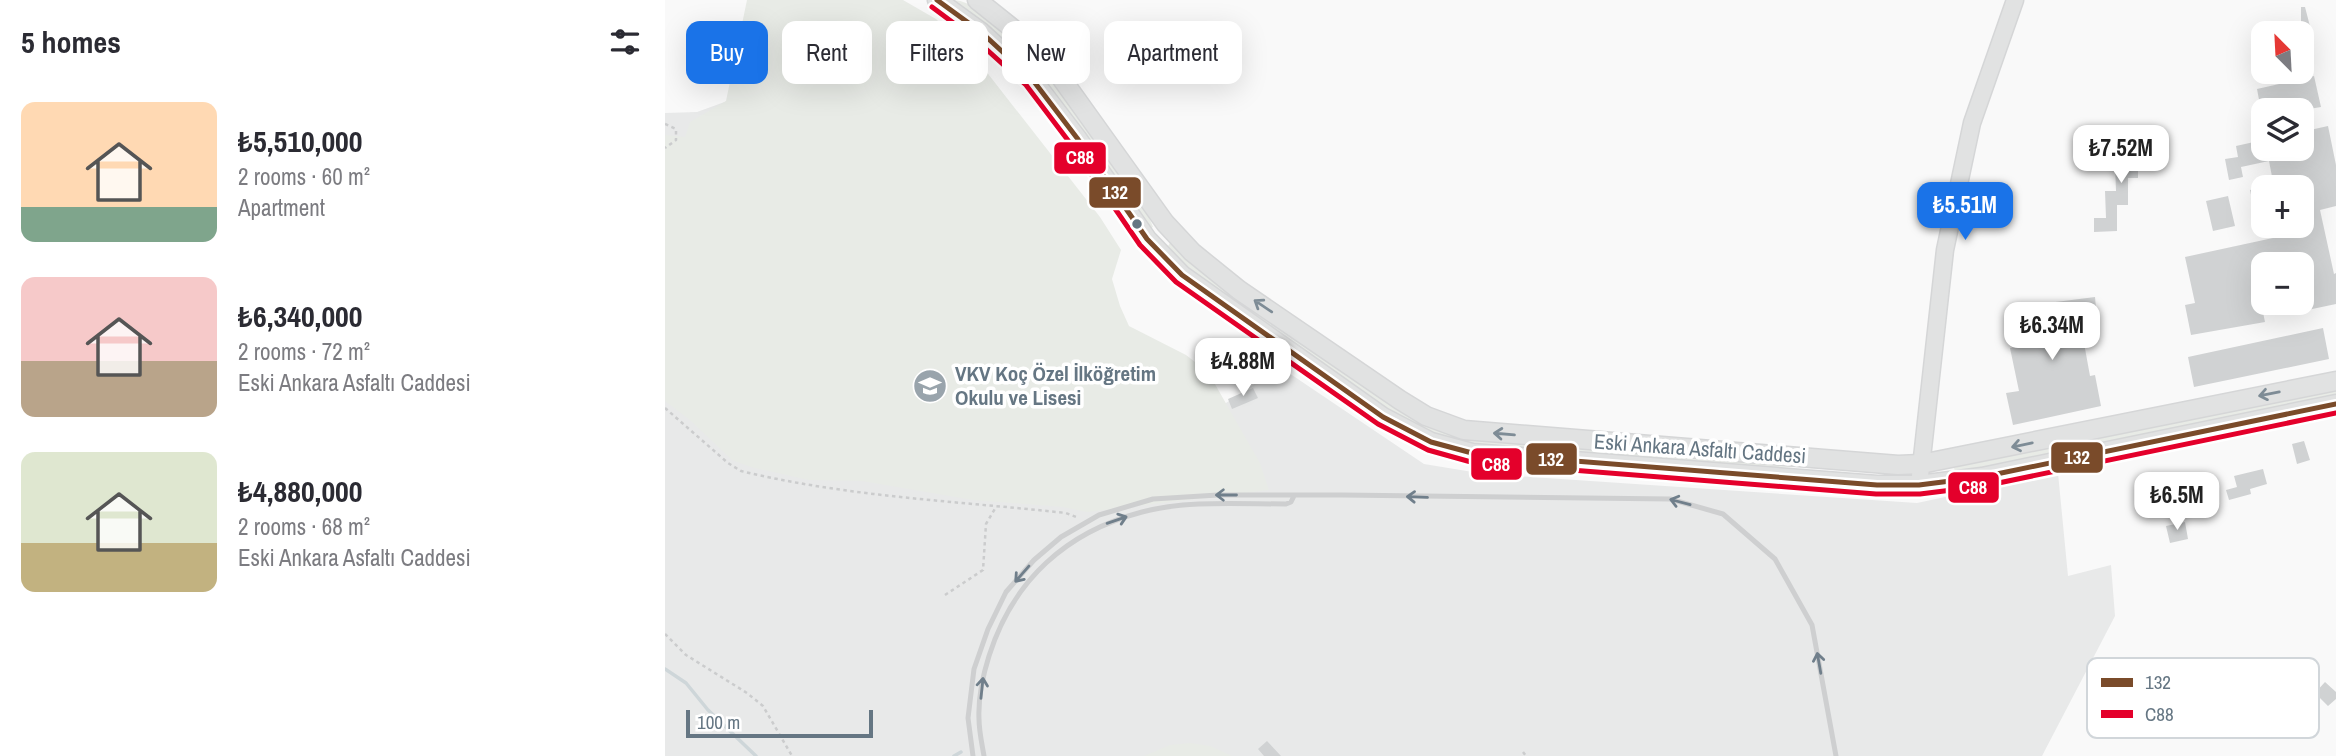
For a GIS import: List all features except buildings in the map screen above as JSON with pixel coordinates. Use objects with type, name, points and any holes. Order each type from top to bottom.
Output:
[{"type":"main road","name":"Eski Ankara Asfaltı Caddesi","points":[[937,0],[982,32],[1032,79],[1077,138],[1147,239],[1182,275],[1383,417],[1416,436],[1456,450],[1877,485],[1919,485],[1982,477],[2336,404]]},
{"type":"main road","name":"Eski Ankara Asfaltı Caddesi","points":[[977,0],[1013,28],[1059,75],[1165,223],[1192,252],[1239,290],[1426,416],[1464,429],[1509,435],[1898,465],[1921,464],[2336,381]]},
{"type":"street","points":[[1919,485],[1945,250],[1972,123],[2015,0]]},
{"type":"lane","points":[[973,756],[968,718],[974,669],[988,629],[1006,592],[1034,560],[1061,537],[1109,511],[1153,499],[1218,495],[1671,499],[1723,514],[1775,559],[1812,625],[1836,756]]},
{"type":"lane","points":[[984,756],[979,718],[984,673],[996,635],[1013,600],[1039,569],[1061,550],[1094,528],[1144,511],[1183,505],[1286,504],[1291,502],[1294,496]]},
{"type":"path","points":[[665,124],[676,129],[676,140],[665,148]]},
{"type":"path","points":[[665,408],[728,463],[741,471],[847,491],[1066,513],[1086,522]]},
{"type":"path","points":[[944,595],[983,570],[986,524],[996,507]]},
{"type":"path","points":[[665,634],[686,655],[763,706],[792,756]]},
{"type":"shaded area","points":[[747,0],[903,0],[936,19],[938,21],[886,21],[886,84],[988,84],[988,74],[1100,217],[1121,250],[1112,279],[1129,326],[1186,355],[1208,372],[1260,463],[1269,490],[1087,512],[1063,507],[973,500],[862,481],[809,480],[732,460],[690,420],[665,401],[665,135],[685,137],[690,122],[726,101],[730,84],[768,84],[768,21],[743,21]]},
{"type":"shaded area","points":[[951,0],[963,2],[978,10],[1002,31],[1002,39],[988,28],[988,21],[978,21]]},
{"type":"shaded area","name":"VKV Koç Özel İlköğretim Okulu ve Lisesi","points":[[886,43],[886,84],[974,84],[1122,338],[1223,405],[1280,367],[1424,464],[1485,474],[1917,503],[2058,473],[2068,576],[2111,565],[2115,616],[2093,658],[2087,658],[2087,670],[2042,756],[665,756],[665,113],[697,112],[782,81],[782,84],[872,84],[872,48]]},
{"type":"shaded area","points":[[1044,84],[1054,84],[1077,113],[1148,215],[1153,227],[1150,229]]},
{"type":"shaded area","points":[[1170,243],[1201,272],[1414,417],[1896,474],[1795,467],[1762,468],[1474,446],[1445,439],[1402,420],[1188,270],[1168,246]]},
{"type":"shaded area","points":[[2336,388],[2336,395],[1998,465],[1955,471],[1954,468],[1963,465]]},
{"type":"shaded area","points":[[1190,743],[1210,746],[1232,756],[1144,756],[1170,745]]},
{"type":"waterway","points":[[665,669],[686,683],[708,710],[756,756]]},
{"type":"waterway","points":[[954,756],[961,752]]},
{"type":"transit line","name":"132","points":[[937,0],[981,32],[1032,79],[1077,138],[1147,239],[1182,275],[1383,417],[1431,442],[1472,453],[1877,485],[1919,485],[1982,477],[2336,404]]},
{"type":"transit line","name":"C88","points":[[932,7],[975,39],[1026,85],[1070,143],[1140,245],[1176,282],[1378,424],[1428,450],[1471,462],[1876,494],[1920,494],[1984,486],[2336,413]]},
{"type":"place","name":"VKV Koç Özel İlköğretim Okulu ve Lisesi","points":[[930,386]]}]
